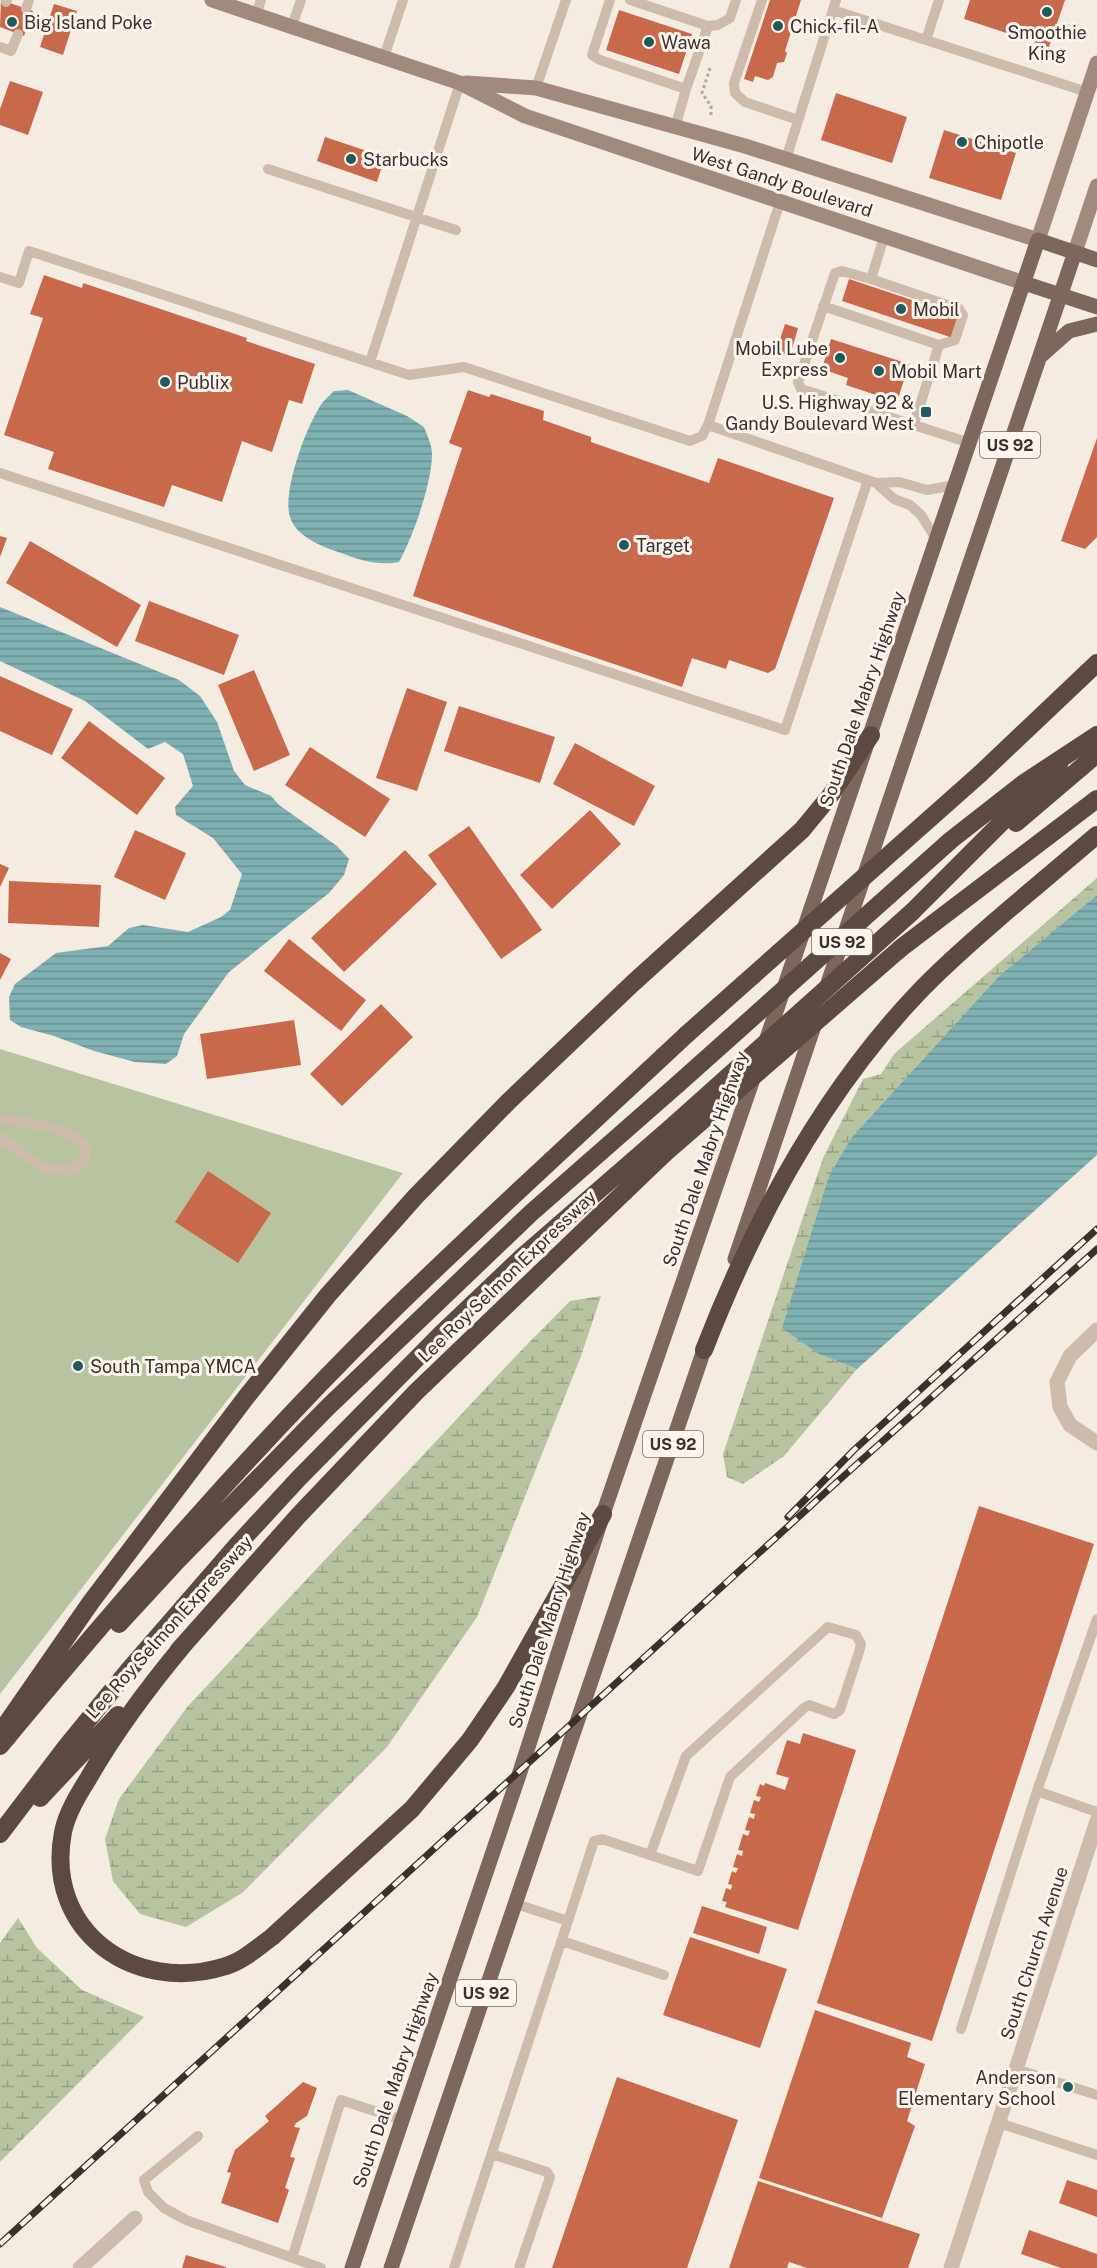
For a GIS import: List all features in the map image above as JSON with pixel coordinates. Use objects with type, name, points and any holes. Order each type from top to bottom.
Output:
[{"type":"highway","points":[[0,1746],[86,1644],[248,1460],[388,1315],[686,1035],[980,774],[1097,663]]},
{"type":"highway","points":[[912,912],[1097,727]]},
{"type":"highway","points":[[0,1733],[91,1602],[247,1396],[328,1295],[416,1196],[509,1101],[609,1005],[802,830],[830,796],[871,735]]},
{"type":"highway","name":"Lee Roy Selmon Expressway","points":[[0,1754],[178,1559],[328,1407],[531,1213],[951,840],[1024,783],[1097,735]]},
{"type":"highway","points":[[0,1834],[128,1671],[239,1543],[307,1470],[440,1335],[522,1257],[912,912],[1097,754]]},
{"type":"highway","name":"Lee Roy Selmon Expressway","points":[[0,1841],[186,1642],[298,1516],[416,1392],[664,1154],[901,948],[1097,799]]},
{"type":"highway","points":[[704,1350],[736,1273],[782,1181],[813,1129],[861,1060],[897,1016],[937,973],[1091,840]]},
{"type":"highway","points":[[186,1642],[128,1716],[79,1794],[68,1816],[63,1833],[62,1866],[64,1882],[76,1916],[98,1943],[116,1958],[136,1967],[159,1973],[181,1975],[229,1965],[252,1952],[272,1937],[412,1809],[470,1740],[500,1696],[603,1514]]},
{"type":"main road","name":"West Gandy Boulevard","points":[[213,0],[258,7],[292,27],[460,83],[525,116],[1097,307]]},
{"type":"main road","name":"South Dale Mabry Highway","points":[[352,2268],[520,1772],[603,1514],[871,735],[1097,63]]},
{"type":"main road","name":"West Gandy Boulevard","points":[[460,83],[536,88],[786,159],[1097,260]]},
{"type":"main road","points":[[1040,357],[1097,186]]},
{"type":"main road","name":"US 92","points":[[392,2268],[1040,357],[1069,331],[1097,324]]},
{"type":"street","points":[[1097,1330],[1070,1356],[1057,1382],[1060,1407],[1070,1425],[1097,1443]]},
{"type":"street","name":"South Church Avenue","points":[[951,2268],[1097,1821]]},
{"type":"street","points":[[80,2268],[135,2218]]},
{"type":"lane","points":[[292,27],[301,0]]},
{"type":"lane","points":[[384,57],[403,0]]},
{"type":"lane","points":[[536,88],[566,0]]},
{"type":"lane","points":[[610,0],[592,55],[600,60],[686,89]]},
{"type":"lane","points":[[630,0],[708,26],[718,25],[730,18],[736,0]]},
{"type":"lane","points":[[762,0],[734,83],[735,93],[745,102],[798,120]]},
{"type":"lane","points":[[926,40],[939,0]]},
{"type":"lane","points":[[786,159],[834,5],[926,40],[1087,92]]},
{"type":"lane","points":[[675,128],[708,26]]},
{"type":"lane","points":[[0,47],[11,51],[18,33]]},
{"type":"lane","points":[[370,362],[460,83]]},
{"type":"lane","points":[[268,169],[456,230]]},
{"type":"lane","points":[[0,277],[19,283],[29,251],[409,375],[464,367],[690,441],[702,436],[708,425],[780,202]]},
{"type":"lane","points":[[871,279],[884,237]]},
{"type":"lane","points":[[823,306],[939,345],[955,340],[963,315],[959,309],[871,279],[842,271],[835,273],[823,306],[798,382],[801,389],[970,443]]},
{"type":"lane","points":[[914,424],[939,345]]},
{"type":"lane","points":[[708,425],[872,482],[894,499],[910,505],[921,514],[937,541]]},
{"type":"lane","points":[[0,472],[785,730],[872,482]]},
{"type":"lane","points":[[872,482],[899,482],[927,490],[956,485]]},
{"type":"lane","points":[[0,1121],[6,1119],[61,1130],[78,1138],[87,1147],[83,1161],[72,1170],[45,1169],[0,1137]]},
{"type":"lane","points":[[961,2029],[1037,1791],[1097,1619]]},
{"type":"lane","points":[[454,2268],[594,1841],[602,1839],[650,1855],[698,1871],[730,1777],[804,1708],[809,1705],[834,1714],[840,1710],[861,1644],[856,1635],[828,1627],[686,1756],[650,1855]]},
{"type":"lane","points":[[1037,1791],[1097,1812]]},
{"type":"lane","points":[[516,1905],[568,1922]]},
{"type":"lane","points":[[562,1941],[664,1975]]},
{"type":"lane","points":[[1016,2069],[1097,2095]]},
{"type":"lane","points":[[292,2258],[341,2100],[402,2120]]},
{"type":"lane","points":[[999,2123],[1097,2155]]},
{"type":"lane","points":[[198,2136],[144,2180],[148,2192],[164,2208],[186,2220],[321,2268]]},
{"type":"lane","points":[[492,2154],[547,2172],[550,2177],[519,2268]]},
{"type":"path","points":[[711,116],[711,106],[702,93],[712,63]]},
{"type":"green space","points":[[1097,878],[1097,895],[999,976],[851,1138],[829,1176],[819,1354],[857,1369],[784,1456],[743,1484],[727,1477],[723,1454],[823,1158],[863,1079],[881,1074],[894,1054]]},
{"type":"green space","points":[[0,1049],[403,1173],[0,1694]]},
{"type":"green space","points":[[601,1296],[581,1356],[477,1617],[387,1747],[242,1893],[186,1927],[140,1914],[113,1881],[105,1839],[119,1799],[188,1706],[570,1301]]},
{"type":"green space","points":[[18,1918],[37,1948],[82,1990],[144,2017],[0,2162],[0,1943]]},
{"type":"water","points":[[348,390],[407,416],[424,427],[430,444],[432,454],[429,480],[416,524],[399,562],[369,562],[326,548],[304,536],[290,517],[289,493],[296,462],[307,431],[320,406],[334,391]]},
{"type":"water","points":[[0,607],[179,680],[200,696],[217,722],[234,771],[245,785],[271,796],[279,805],[337,846],[349,859],[344,875],[329,893],[229,972],[184,1034],[177,1056],[166,1064],[135,1062],[21,1027],[10,1020],[9,997],[15,984],[56,953],[108,946],[129,928],[143,925],[188,932],[221,917],[230,910],[242,874],[213,838],[176,815],[175,807],[193,786],[183,754],[165,742],[148,749],[85,701],[0,661]]},
{"type":"water","points":[[1097,895],[1097,1155],[857,1369],[819,1354],[782,1328],[829,1176],[851,1138],[999,976]]},
{"type":"building","points":[[1,0],[33,11],[24,36],[0,27]]},
{"type":"building","name":"Chick-fil-A","points":[[770,0],[801,0],[785,51],[787,53],[784,62],[777,63],[773,77],[768,80],[755,76],[753,82],[744,79]]},
{"type":"building","points":[[970,0],[1065,0],[1049,47],[964,19]]},
{"type":"building","points":[[54,4],[77,11],[63,55],[40,47]]},
{"type":"building","name":"Wawa","points":[[619,10],[692,34],[679,74],[606,50]]},
{"type":"building","points":[[10,81],[43,92],[28,135],[0,125],[0,109]]},
{"type":"building","points":[[836,93],[907,117],[892,163],[821,140]]},
{"type":"building","points":[[944,130],[1016,153],[1001,200],[929,178]]},
{"type":"building","name":"Starbucks","points":[[325,137],[385,157],[377,182],[317,161]]},
{"type":"building","name":"Publix","points":[[44,275],[82,288],[83,283],[247,338],[246,341],[315,364],[302,404],[289,400],[272,452],[242,441],[222,502],[172,485],[164,507],[48,469],[54,452],[4,435],[43,318],[30,314]]},
{"type":"building","name":"Mobil","points":[[849,279],[960,316],[953,338],[842,301]]},
{"type":"building","points":[[785,324],[798,328],[790,356],[776,352]]},
{"type":"building","name":"Mobil Mart","points":[[831,339],[909,364],[897,402],[846,385],[848,378],[822,369]]},
{"type":"building","name":"Target","points":[[468,390],[489,397],[491,394],[544,411],[543,420],[591,437],[591,442],[709,483],[718,458],[834,498],[775,669],[768,673],[729,660],[726,669],[692,658],[682,687],[413,596],[462,448],[449,443]]},
{"type":"building","points":[[1097,438],[1097,537],[1085,549],[1061,541]]},
{"type":"building","points":[[0,536],[7,538],[0,557]]},
{"type":"building","points":[[30,541],[141,605],[117,647],[6,583]]},
{"type":"building","points":[[149,601],[239,635],[224,675],[135,641]]},
{"type":"building","points":[[254,670],[290,755],[254,771],[218,685]]},
{"type":"building","points":[[0,676],[73,709],[52,755],[0,731]]},
{"type":"building","points":[[407,688],[447,702],[417,791],[376,778]]},
{"type":"building","points":[[459,706],[555,737],[540,783],[444,751]]},
{"type":"building","points":[[89,721],[165,778],[137,815],[61,758]]},
{"type":"building","points":[[575,743],[655,786],[634,826],[553,784]]},
{"type":"building","points":[[310,747],[390,799],[365,837],[285,785]]},
{"type":"building","points":[[590,810],[621,844],[552,909],[520,875]]},
{"type":"building","points":[[469,826],[542,930],[501,959],[428,855]]},
{"type":"building","points":[[135,830],[186,853],[165,900],[114,877]]},
{"type":"building","points":[[405,850],[437,884],[344,972],[311,938]]},
{"type":"building","points":[[0,864],[9,868],[0,887]]},
{"type":"building","points":[[9,881],[101,885],[99,927],[8,923]]},
{"type":"building","points":[[289,939],[366,1000],[341,1031],[264,971]]},
{"type":"building","points":[[0,953],[11,959],[0,980]]},
{"type":"building","points":[[381,1004],[413,1037],[342,1106],[310,1074]]},
{"type":"building","points":[[294,1020],[301,1065],[207,1079],[200,1034]]},
{"type":"building","points":[[208,1171],[271,1213],[238,1263],[175,1222]]},
{"type":"building","points":[[979,1506],[1094,1544],[932,2041],[817,2003]]},
{"type":"building","points":[[803,1733],[856,1750],[798,1930],[725,1907],[727,1902],[722,1901],[726,1888],[731,1890],[732,1885],[728,1884],[732,1871],[736,1873],[738,1868],[733,1867],[737,1854],[742,1856],[743,1851],[738,1850],[743,1834],[748,1836],[750,1831],[745,1830],[749,1817],[754,1819],[755,1814],[750,1813],[754,1800],[759,1802],[761,1797],[756,1796],[760,1784],[764,1786],[765,1783],[785,1790],[789,1778],[776,1774],[787,1740],[800,1744]]},
{"type":"building","points":[[702,1906],[767,1927],[759,1954],[693,1933]]},
{"type":"building","points":[[690,1937],[787,1969],[760,2048],[663,2015]]},
{"type":"building","points":[[815,2010],[911,2043],[907,2057],[925,2064],[907,2121],[915,2126],[882,2218],[759,2178]]},
{"type":"building","points":[[617,2077],[738,2120],[687,2268],[552,2268]]},
{"type":"building","points":[[303,2082],[317,2088],[307,2116],[294,2127],[300,2128],[290,2157],[295,2158],[285,2188],[289,2190],[278,2223],[221,2203],[231,2173],[227,2172],[235,2150],[269,2121],[265,2116]]},
{"type":"building","points":[[1067,2180],[1097,2190],[1097,2217],[1059,2203]]},
{"type":"building","points":[[758,2181],[920,2234],[908,2268],[807,2268],[789,2262],[787,2268],[729,2268]]},
{"type":"building","points":[[1029,2230],[1097,2254],[1097,2268],[1061,2268],[1021,2254]]},
{"type":"building","points":[[186,2255],[226,2267],[226,2268],[182,2268]]},
{"type":"railway","points":[[788,1517],[854,1450],[1097,1229]]},
{"type":"railway","points":[[0,2244],[827,1491],[1097,1249]]},
{"type":"place","name":"Smoothie King","points":[[1047,12]]},
{"type":"place","name":"Big Island Poke","points":[[12,22]]},
{"type":"place","name":"Chick-fil-A","points":[[778,26]]},
{"type":"place","name":"Wawa","points":[[649,42]]},
{"type":"place","name":"Chipotle","points":[[962,142]]},
{"type":"place","name":"Starbucks","points":[[351,159]]},
{"type":"place","name":"Mobil","points":[[901,309]]},
{"type":"place","name":"Mobil Lube Express","points":[[840,358]]},
{"type":"place","name":"Mobil Mart","points":[[879,371]]},
{"type":"place","name":"Publix","points":[[165,382]]},
{"type":"place","name":"U.S. Highway 92 & Gandy Boulevard West","points":[[926,412]]},
{"type":"place","name":"Target","points":[[624,545]]},
{"type":"place","name":"South Tampa YMCA","points":[[78,1366]]},
{"type":"place","name":"Anderson Elementary School","points":[[1068,2087]]}]
